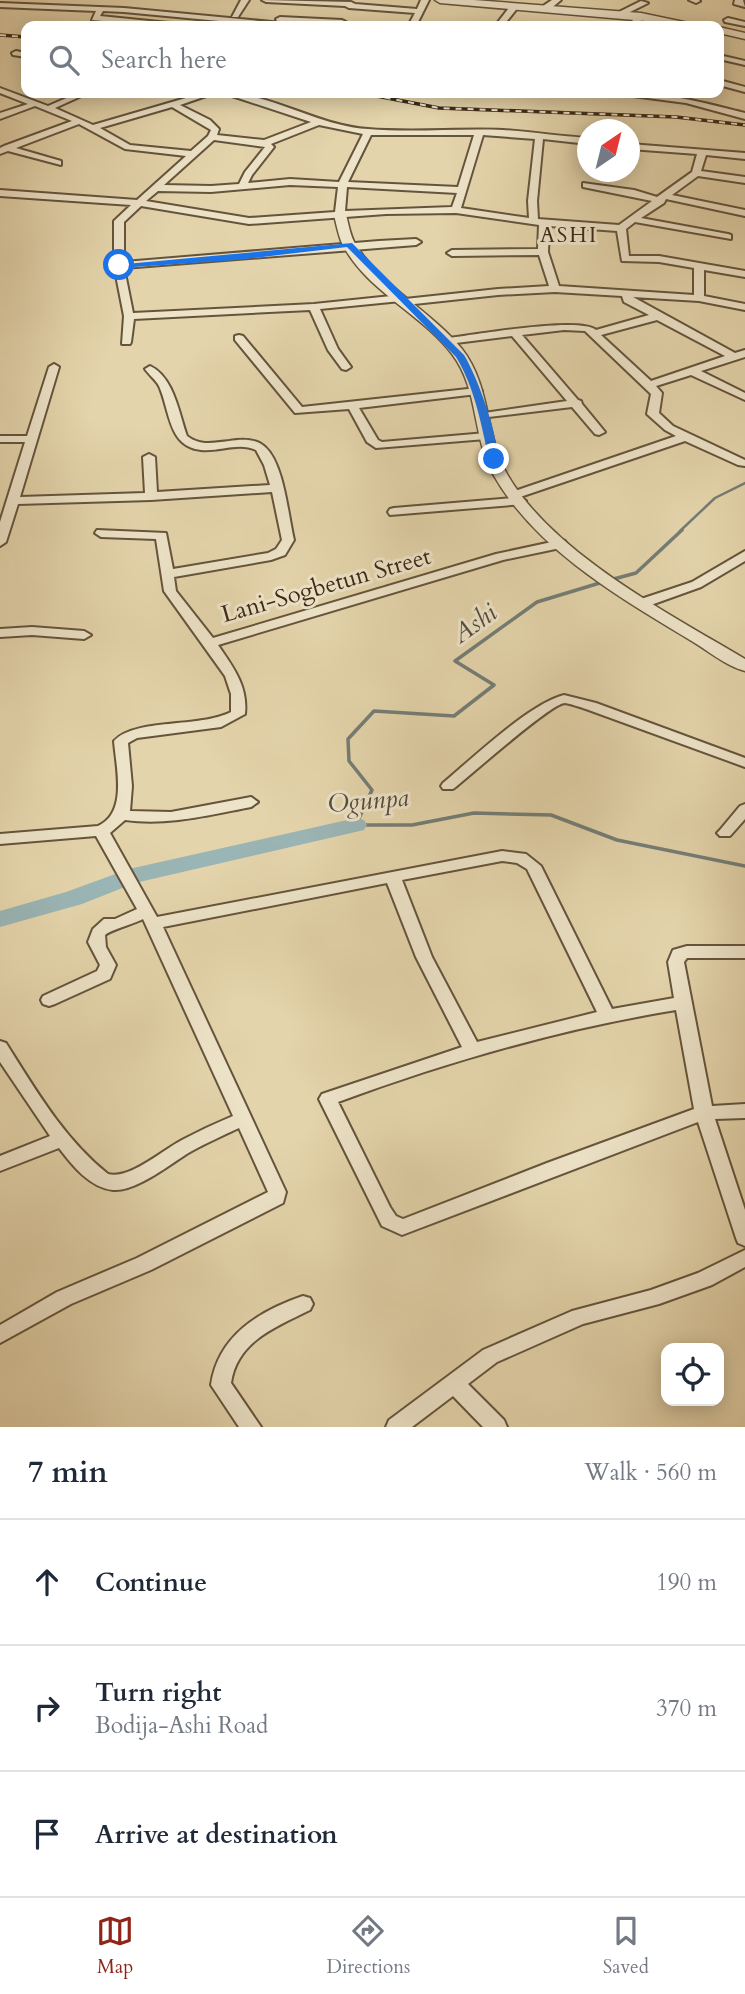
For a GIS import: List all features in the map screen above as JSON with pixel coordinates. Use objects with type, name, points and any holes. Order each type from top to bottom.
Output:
[{"type":"street","points":[[70,8],[78,0]]},
{"type":"street","points":[[124,10],[133,0]]},
{"type":"street","points":[[235,15],[245,0]]},
{"type":"street","points":[[260,8],[266,0],[422,6]]},
{"type":"street","points":[[271,18],[281,0]]},
{"type":"street","points":[[440,0],[641,16],[670,21]]},
{"type":"street","points":[[546,8],[556,0]]},
{"type":"street","points":[[739,0],[737,2],[745,5]]},
{"type":"street","points":[[285,19],[297,1]]},
{"type":"street","points":[[300,20],[313,1]]},
{"type":"street","points":[[0,5],[48,4],[70,8],[164,10],[316,21],[328,1]]},
{"type":"street","points":[[343,21],[352,3]]},
{"type":"street","points":[[619,14],[644,3]]},
{"type":"street","points":[[503,21],[515,6]]},
{"type":"street","points":[[95,18],[101,9]]},
{"type":"street","points":[[164,10],[252,21]]},
{"type":"street","points":[[0,14],[126,21]]},
{"type":"street","points":[[636,21],[641,16]]},
{"type":"street","points":[[727,20],[745,24]]},
{"type":"street","points":[[724,31],[745,36]]},
{"type":"street","points":[[16,53],[21,54]]},
{"type":"street","points":[[724,58],[745,63]]},
{"type":"street","points":[[724,84],[745,90]]},
{"type":"street","points":[[0,90],[21,97]]},
{"type":"street","points":[[23,98],[80,121],[128,147],[191,153]]},
{"type":"street","points":[[49,108],[73,98]]},
{"type":"street","points":[[92,128],[193,98]]},
{"type":"street","points":[[245,98],[319,122],[368,132],[539,135],[577,140]]},
{"type":"street","points":[[663,98],[745,116]]},
{"type":"street","points":[[0,116],[37,103]]},
{"type":"street","points":[[172,104],[213,126],[212,137]]},
{"type":"street","points":[[4,150],[80,121]]},
{"type":"street","points":[[125,342],[129,316],[119,265],[119,221],[157,188],[191,153],[212,137],[265,143],[319,122]]},
{"type":"street","points":[[368,132],[341,182],[338,199],[349,245],[448,341],[472,376],[484,416],[486,436],[500,475],[561,544],[643,603],[745,666]]},
{"type":"street","points":[[456,210],[479,133]]},
{"type":"street","points":[[539,135],[540,154],[532,212],[539,222],[543,252],[555,289]]},
{"type":"street","points":[[243,185],[247,174],[270,147],[265,143]]},
{"type":"street","points":[[640,147],[745,156]]},
{"type":"street","points":[[4,150],[58,163]]},
{"type":"street","points":[[0,193],[140,203],[249,221],[397,211],[456,210],[539,222],[621,228],[696,173],[702,154]]},
{"type":"street","points":[[696,173],[745,180]]},
{"type":"street","points":[[157,188],[211,189],[290,181],[461,190]]},
{"type":"street","points":[[586,185],[745,213]]},
{"type":"street","points":[[632,219],[728,237]]},
{"type":"street","points":[[621,228],[625,259],[659,259],[745,274]]},
{"type":"street","points":[[119,265],[236,257],[349,245],[416,242]]},
{"type":"street","points":[[452,253],[543,252]]},
{"type":"street","points":[[699,265],[699,298]]},
{"type":"street","points":[[129,316],[314,307],[524,289],[699,298],[745,307]]},
{"type":"street","points":[[627,293],[628,300],[739,355]]},
{"type":"street","points":[[314,307],[333,350],[346,367]]},
{"type":"street","points":[[596,333],[659,316]]},
{"type":"street","points":[[448,341],[576,327],[589,328],[657,393],[653,414],[685,437],[742,463]]},
{"type":"street","points":[[515,333],[599,432]]},
{"type":"street","points":[[239,338],[295,409],[307,411],[353,407],[477,391]]},
{"type":"street","points":[[650,385],[739,355]]},
{"type":"street","points":[[0,542],[54,367]]},
{"type":"street","points":[[150,369],[163,383],[182,438],[188,444],[254,445],[261,449],[270,461],[288,540],[281,552],[271,556],[167,574]]},
{"type":"street","points":[[692,371],[745,397]]},
{"type":"street","points":[[484,416],[577,404]]},
{"type":"street","points":[[353,407],[373,442],[380,446],[486,436]]},
{"type":"street","points":[[394,512],[518,498],[685,437]]},
{"type":"street","points":[[0,439],[33,439]]},
{"type":"street","points":[[149,457],[150,496]]},
{"type":"street","points":[[14,501],[275,488]]},
{"type":"street","points":[[101,533],[162,536],[170,591],[210,643]]},
{"type":"street","name":"Lani-Sogbetun Street","points":[[122,815],[125,786],[121,741],[134,734],[221,723],[238,714],[240,704],[237,682],[210,643],[500,556],[561,544]]},
{"type":"street","points":[[643,603],[702,584],[722,574],[745,555]]},
{"type":"street","points":[[0,633],[32,631],[84,635]]},
{"type":"street","points":[[448,786],[551,703],[564,699],[591,706],[745,763]]},
{"type":"street","points":[[0,839],[101,831],[110,827],[122,815],[143,818],[170,816],[251,802]]},
{"type":"street","points":[[725,834],[745,808]]},
{"type":"street","points":[[0,1335],[64,1298],[155,1259],[276,1198],[277,1192],[244,1118],[149,917],[101,831]]},
{"type":"street","points":[[49,1000],[104,975],[108,965],[95,941],[97,933],[110,923],[117,925],[149,917],[502,856],[528,861],[533,866],[606,1014]]},
{"type":"street","points":[[392,876],[424,957],[472,1049]]},
{"type":"street","points":[[745,952],[687,952],[679,954],[676,962],[681,1003],[704,1113],[745,1238]]},
{"type":"street","points":[[681,1003],[606,1014],[472,1049],[328,1099],[383,1212],[389,1221],[402,1227],[704,1113],[745,1111]]},
{"type":"street","points":[[0,1047],[26,1090],[62,1139],[101,1182],[112,1184],[129,1178],[195,1141],[244,1118]]},
{"type":"street","points":[[0,1164],[62,1139]]},
{"type":"street","points":[[396,1427],[490,1356],[579,1317],[652,1298],[705,1279],[745,1258]]},
{"type":"street","points":[[251,1427],[221,1385],[225,1362],[248,1334],[303,1304]]},
{"type":"street","points":[[454,1384],[497,1427]]},
{"type":"waterway","name":"Ashi","points":[[680,531],[715,498],[745,483]]},
{"type":"waterway","name":"Ashi","points":[[610,580],[636,573],[682,530]]},
{"type":"waterway","name":"Ashi","points":[[603,582],[537,602],[455,661],[494,685],[454,716],[374,711],[348,739],[349,761],[372,790],[356,825],[412,825],[474,813],[551,815],[617,840],[745,866]]},
{"type":"waterway","name":"Ogunpa","points":[[0,919],[74,898],[129,877],[356,825]]},
{"type":"railway","points":[[0,35],[21,37]]},
{"type":"railway","points":[[387,98],[439,108],[676,117],[745,125]]},
{"type":"district","name":"ASHI","points":[[569,235]]},
{"type":"route","points":[[119,265],[174,263],[349,245],[460,355],[477,391],[486,436],[494,459]]}]
